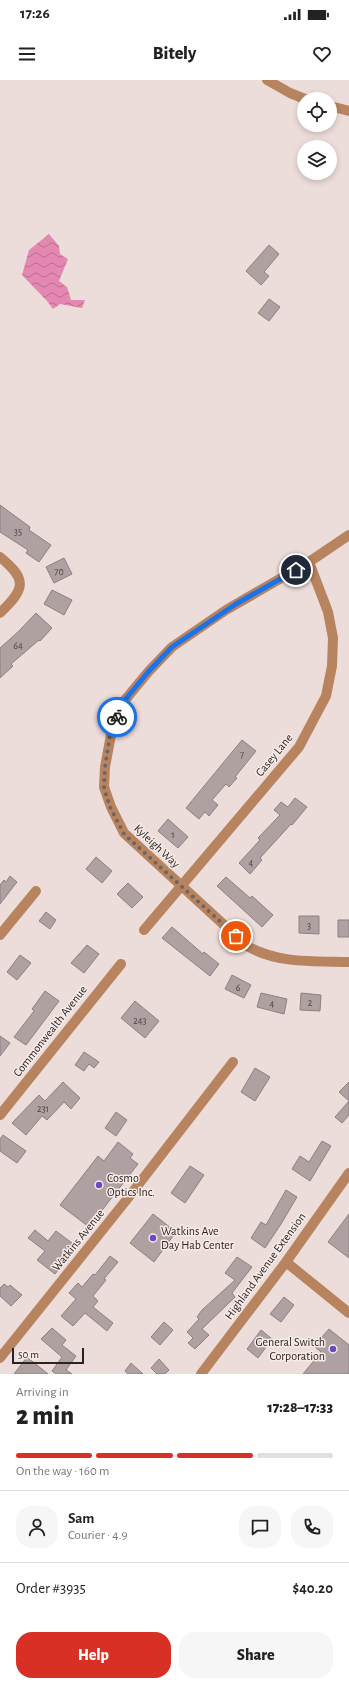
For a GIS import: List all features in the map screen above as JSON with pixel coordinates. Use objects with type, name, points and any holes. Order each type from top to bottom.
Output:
[{"type":"street","points":[[267,80],[297,96]]},
{"type":"street","points":[[337,108],[349,111]]},
{"type":"street","name":"Kyleigh Way","points":[[349,535],[309,562],[233,606],[172,647],[149,671],[120,706],[110,735],[105,767],[104,788],[110,807],[124,834],[247,946],[260,953],[293,960],[349,962]]},
{"type":"street","points":[[0,557],[14,569],[20,579],[20,590],[11,603],[0,613]]},
{"type":"street","name":"Casey Lane","points":[[144,930],[180,885],[299,747],[326,696],[332,666],[333,638],[328,612],[309,562]]},
{"type":"street","points":[[0,935],[36,891]]},
{"type":"street","name":"Commonwealth Avenue","points":[[0,1115],[121,964]]},
{"type":"street","name":"Watkins Avenue","points":[[0,1358],[234,1062]]},
{"type":"street","name":"Highland Avenue Extension","points":[[201,1374],[286,1262],[349,1173]]},
{"type":"street","points":[[286,1262],[349,1313]]},
{"type":"water","points":[[49,234],[59,246],[60,254],[68,259],[59,281],[67,287],[71,300],[85,300],[82,308],[60,304],[53,309],[22,275],[29,250]]},
{"type":"building","points":[[269,245],[279,254],[264,272],[269,276],[261,285],[246,271]]},
{"type":"building","points":[[269,299],[280,307],[269,321],[258,313]]},
{"type":"building","points":[[0,505],[30,527],[29,530],[51,545],[39,562],[26,553],[28,550],[0,532]]},
{"type":"building","points":[[64,558],[72,574],[54,583],[46,567]]},
{"type":"building","points":[[52,590],[72,600],[64,615],[44,604]]},
{"type":"building","points":[[36,613],[52,628],[40,641],[39,640],[11,664],[13,666],[0,678],[0,648]]},
{"type":"building","points":[[242,740],[256,751],[235,777],[237,778],[229,787],[226,784],[212,800],[218,805],[209,816],[205,812],[199,819],[186,808]]},
{"type":"building","points":[[295,798],[307,807],[260,858],[262,860],[250,874],[239,863],[260,840],[258,838],[280,815],[274,810],[281,802],[288,807]]},
{"type":"building","points":[[168,819],[188,837],[178,848],[158,831]]},
{"type":"building","points":[[96,857],[112,871],[102,883],[86,869]]},
{"type":"building","points":[[10,876],[17,882],[0,904],[0,885],[4,880],[6,882]]},
{"type":"building","points":[[226,877],[250,898],[252,896],[273,915],[262,927],[217,886]]},
{"type":"building","points":[[128,883],[143,897],[132,908],[117,894]]},
{"type":"building","points":[[46,912],[56,920],[50,929],[39,921]]},
{"type":"building","points":[[299,916],[319,916],[319,934],[299,933]]},
{"type":"building","points":[[338,920],[349,920],[349,937],[338,937]]},
{"type":"building","points":[[172,927],[203,954],[204,952],[219,964],[210,976],[162,938]]},
{"type":"building","points":[[87,945],[99,954],[84,973],[71,963]]},
{"type":"building","points":[[20,955],[31,963],[17,980],[7,972]]},
{"type":"building","points":[[232,975],[251,985],[244,998],[225,989]]},
{"type":"building","points":[[45,991],[59,1001],[26,1045],[14,1037],[34,1011],[32,1009]]},
{"type":"building","points":[[261,993],[287,999],[284,1014],[257,1007]]},
{"type":"building","points":[[301,993],[321,995],[320,1011],[300,1010]]},
{"type":"building","points":[[135,1001],[159,1021],[145,1038],[121,1018]]},
{"type":"building","points":[[0,1036],[10,1043],[0,1056]]},
{"type":"building","points":[[84,1052],[99,1062],[94,1068],[89,1064],[84,1071],[75,1065]]},
{"type":"building","points":[[255,1068],[270,1077],[255,1101],[241,1092]]},
{"type":"building","points":[[63,1082],[80,1098],[71,1109],[64,1102],[47,1120],[42,1116],[26,1135],[12,1123],[39,1095],[45,1101]]},
{"type":"building","points":[[349,1082],[349,1101],[339,1092]]},
{"type":"building","points":[[349,1101],[349,1115],[342,1123],[335,1117]]},
{"type":"building","points":[[116,1112],[127,1120],[116,1136],[105,1128]]},
{"type":"building","points":[[3,1135],[26,1151],[17,1163],[0,1151],[0,1139]]},
{"type":"building","points":[[322,1141],[331,1146],[310,1181],[292,1169],[300,1156],[309,1162]]},
{"type":"building","name":"Cosmo Optics Inc.","points":[[118,1142],[133,1154],[130,1158],[138,1164],[89,1227],[60,1205],[98,1156],[104,1161]]},
{"type":"building","points":[[190,1166],[204,1175],[185,1203],[171,1193]]},
{"type":"building","points":[[286,1190],[297,1197],[265,1248],[251,1238],[261,1222],[266,1225]]},
{"type":"building","name":"Watkins Ave Day Hab Center","points":[[153,1214],[176,1232],[154,1262],[130,1243]]},
{"type":"building","points":[[349,1214],[349,1258],[328,1242]]},
{"type":"building","points":[[35,1230],[48,1241],[56,1231],[72,1243],[64,1253],[69,1256],[55,1274],[37,1260],[45,1251],[28,1238]]},
{"type":"building","points":[[110,1256],[118,1262],[104,1279],[106,1280],[93,1296],[98,1301],[93,1307],[113,1323],[107,1331],[85,1313],[73,1326],[61,1316],[76,1299],[69,1293],[78,1283],[82,1287],[93,1274],[95,1275]]},
{"type":"building","points":[[237,1257],[252,1267],[232,1293],[235,1297],[202,1329],[209,1335],[195,1349],[188,1343],[193,1338],[187,1332],[199,1319],[197,1317],[202,1310],[235,1280],[225,1273]]},
{"type":"building","points":[[4,1284],[8,1287],[10,1285],[22,1295],[11,1306],[0,1296],[0,1288]]},
{"type":"building","points":[[284,1297],[294,1305],[281,1322],[270,1314]]},
{"type":"building","points":[[164,1322],[173,1330],[160,1345],[151,1337]]},
{"type":"building","points":[[52,1328],[66,1340],[62,1345],[76,1356],[66,1370],[72,1374],[56,1374],[52,1371],[62,1357],[41,1339]]},
{"type":"building","name":"General Switch Corporation","points":[[329,1329],[349,1345],[349,1374],[303,1374],[321,1352],[314,1346]]},
{"type":"building","points":[[261,1330],[272,1339],[258,1358],[247,1349]]},
{"type":"building","points":[[27,1357],[48,1374],[14,1374]]},
{"type":"building","points":[[159,1359],[169,1370],[165,1374],[157,1374],[151,1368]]},
{"type":"building","points":[[131,1363],[143,1374],[128,1374],[125,1371]]},
{"type":"way so far","points":[[117,717],[110,735],[105,767],[104,788],[110,807],[124,834],[236,936]]},
{"type":"place","name":"Cosmo Optics Inc.","points":[[99,1185]]},
{"type":"place","name":"Watkins Ave Day Hab Center","points":[[153,1238]]},
{"type":"place","name":"General Switch Corporation","points":[[333,1349]]},
{"type":"route","points":[[117,717],[120,706],[149,671],[172,647],[226,610],[296,570]]}]
